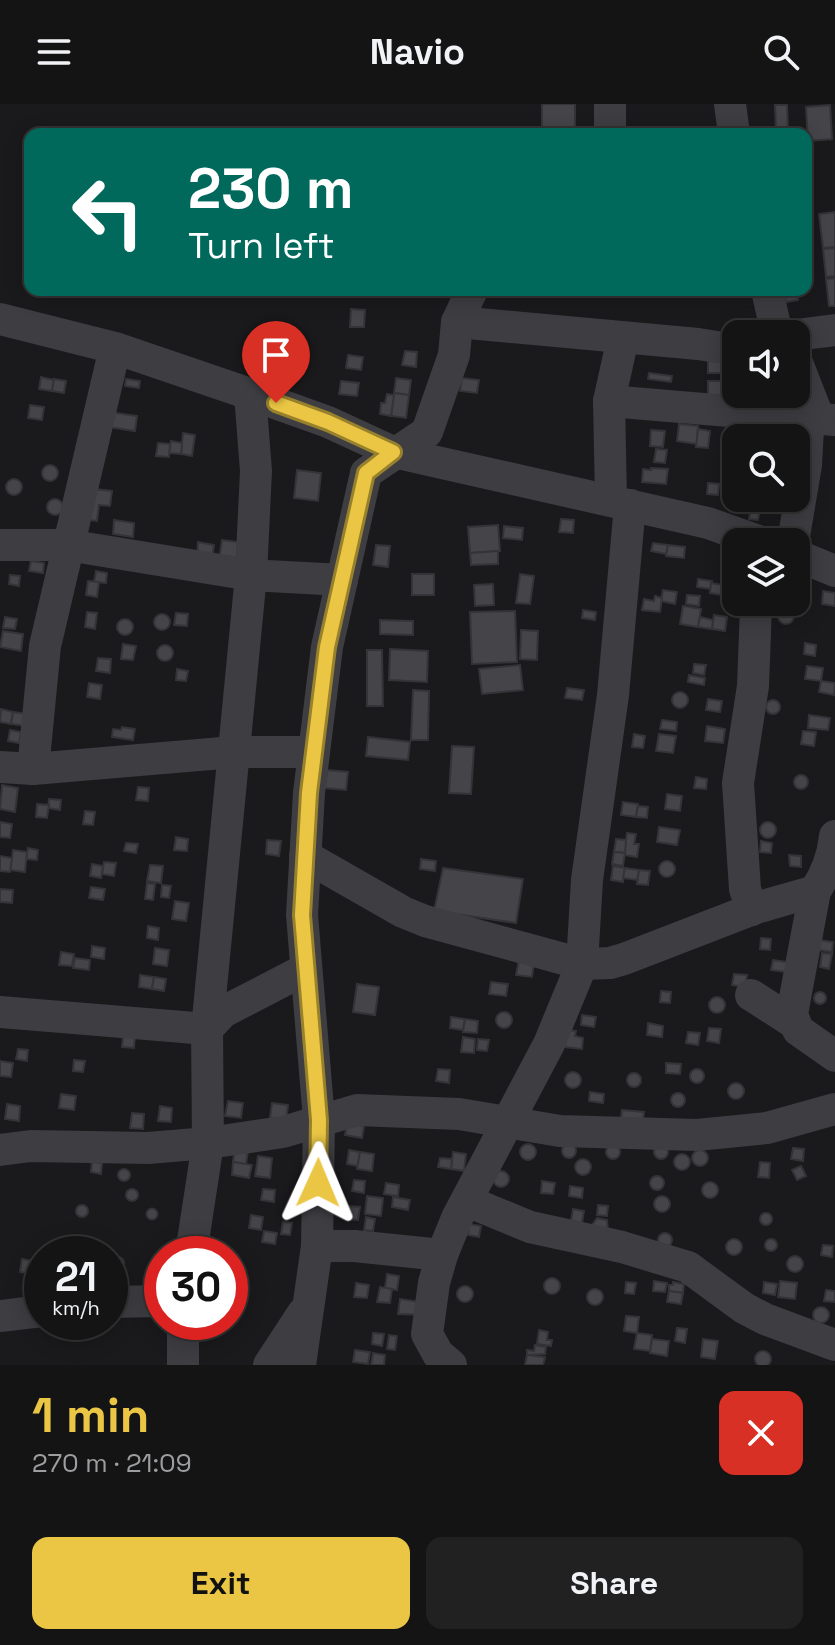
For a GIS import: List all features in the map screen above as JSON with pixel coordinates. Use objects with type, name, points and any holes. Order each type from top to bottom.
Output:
[{"type":"street","points":[[610,104],[610,128]]},
{"type":"street","points":[[730,104],[733,128]]},
{"type":"street","points":[[300,1365],[317,1246],[319,1120],[302,915],[314,752],[327,647],[366,473],[427,432],[454,355],[457,322],[469,296]]},
{"type":"street","points":[[768,296],[774,320]]},
{"type":"street","points":[[0,319],[115,348],[328,422],[393,452],[722,528]]},
{"type":"street","points":[[457,322],[722,348]]},
{"type":"street","points":[[810,333],[835,330]]},
{"type":"street","points":[[451,1365],[438,1354],[427,1334],[434,1283],[442,1255],[505,1123],[549,1044],[582,964],[587,880],[613,695],[620,502],[609,401],[623,338]]},
{"type":"street","points":[[33,769],[45,646],[115,348]]},
{"type":"street","points":[[810,387],[827,420]]},
{"type":"street","points":[[194,1236],[208,1143],[207,1029],[251,575],[256,471],[250,394]]},
{"type":"street","points":[[609,401],[722,403]]},
{"type":"street","points":[[772,408],[827,420]]},
{"type":"street","points":[[795,528],[806,465],[808,428],[827,420]]},
{"type":"street","points":[[0,545],[67,545],[251,575],[342,580]]},
{"type":"street","points":[[810,561],[835,571]]},
{"type":"street","points":[[752,910],[745,889],[738,783],[753,686],[756,616]]},
{"type":"street","points":[[0,767],[33,769],[234,752],[314,752]]},
{"type":"street","points":[[305,856],[403,912],[425,921],[582,964],[624,959],[752,910],[830,864]]},
{"type":"street","points":[[793,1022],[798,973],[830,864]]},
{"type":"street","points":[[207,1029],[223,1012],[306,969]]},
{"type":"street","points":[[751,995],[793,1022],[798,1030],[835,1056]]},
{"type":"street","points":[[0,1012],[207,1029]]},
{"type":"street","points":[[0,1150],[31,1146],[148,1148],[208,1143],[283,1132],[357,1110],[459,1114],[560,1131],[697,1135],[767,1128],[835,1109]]},
{"type":"street","points":[[467,1201],[530,1227],[607,1244],[688,1267],[744,1308],[835,1345]]},
{"type":"street","points":[[317,1246],[354,1246],[442,1255]]},
{"type":"street","points":[[269,1365],[307,1307]]},
{"type":"street","points":[[0,1316],[24,1313]]},
{"type":"street","points":[[183,1340],[183,1365]]},
{"type":"building","points":[[542,104],[575,104],[575,128],[542,128]]},
{"type":"building","points":[[775,105],[787,105],[788,128],[776,128]]},
{"type":"building","points":[[830,105],[832,139],[812,141],[812,128],[807,128],[806,107]]},
{"type":"building","points":[[835,212],[835,247],[823,248],[819,214]]},
{"type":"building","points":[[835,248],[835,276],[826,277],[823,249]]},
{"type":"building","points":[[835,278],[835,306],[829,306],[826,279]]},
{"type":"building","points":[[785,296],[797,296],[798,300],[786,302]]},
{"type":"building","points":[[351,309],[365,310],[364,327],[350,327]]},
{"type":"building","points":[[405,351],[417,352],[416,367],[402,365]]},
{"type":"building","points":[[348,355],[363,357],[361,370],[346,368]]},
{"type":"building","points":[[708,359],[722,359],[722,373],[708,373]]},
{"type":"building","points":[[649,373],[672,376],[671,382],[648,379]]},
{"type":"building","points":[[41,377],[54,380],[52,391],[39,389]]},
{"type":"building","points":[[396,378],[411,380],[409,395],[394,393]]},
{"type":"building","points":[[462,378],[479,380],[477,393],[460,391]]},
{"type":"building","points":[[54,379],[66,381],[64,393],[52,391]]},
{"type":"building","points":[[126,379],[140,381],[139,388],[125,386]]},
{"type":"building","points":[[341,381],[359,383],[357,396],[339,394]]},
{"type":"building","points":[[708,381],[722,381],[721,395],[708,395]]},
{"type":"building","points":[[394,393],[409,395],[406,418],[391,416]]},
{"type":"building","points":[[387,394],[394,395],[391,416],[380,414],[381,403],[385,403]]},
{"type":"building","points":[[30,405],[44,407],[42,420],[28,418]]},
{"type":"building","points":[[109,412],[137,416],[135,431],[108,427]]},
{"type":"building","points":[[679,424],[698,426],[697,444],[677,441]]},
{"type":"building","points":[[698,429],[710,431],[708,448],[696,447]]},
{"type":"building","points":[[651,430],[665,431],[663,447],[650,446]]},
{"type":"building","points":[[183,433],[195,435],[192,456],[181,454]]},
{"type":"building","points":[[171,441],[182,443],[181,454],[169,453]]},
{"type":"building","points":[[158,443],[170,444],[169,457],[156,456]]},
{"type":"building","points":[[656,449],[667,450],[665,463],[654,462]]},
{"type":"building","points":[[50,465],[58,473],[50,481],[42,473]]},
{"type":"building","points":[[643,469],[668,469],[666,484],[642,482]]},
{"type":"building","points":[[297,470],[321,473],[318,501],[294,498]]},
{"type":"building","points":[[14,479],[20,481],[20,493],[14,495],[8,493],[6,487],[8,481]]},
{"type":"building","points":[[708,483],[719,484],[718,495],[707,494]]},
{"type":"building","points":[[85,488],[112,491],[110,506],[99,505],[97,521],[81,519]]},
{"type":"building","points":[[55,499],[63,507],[55,515],[47,507]]},
{"type":"building","points":[[750,512],[759,512],[758,520],[749,519]]},
{"type":"building","points":[[561,519],[574,520],[573,533],[559,532]]},
{"type":"building","points":[[114,520],[134,523],[133,537],[113,534]]},
{"type":"building","points":[[498,525],[500,551],[470,553],[468,527]]},
{"type":"building","points":[[504,526],[523,528],[522,540],[503,538]]},
{"type":"building","points":[[222,540],[238,542],[236,563],[219,560]]},
{"type":"building","points":[[198,542],[214,545],[212,559],[197,557]]},
{"type":"building","points":[[653,543],[668,545],[666,554],[651,551]]},
{"type":"building","points":[[376,545],[390,546],[388,567],[373,565]]},
{"type":"building","points":[[668,545],[685,547],[684,558],[666,556]]},
{"type":"building","points":[[498,551],[498,564],[471,565],[470,553]]},
{"type":"building","points":[[31,561],[44,563],[43,573],[29,571]]},
{"type":"building","points":[[96,571],[107,573],[106,583],[94,582]]},
{"type":"building","points":[[412,574],[434,574],[434,595],[412,595]]},
{"type":"building","points":[[520,574],[534,576],[530,604],[516,603]]},
{"type":"building","points":[[10,575],[20,576],[19,586],[9,584]]},
{"type":"building","points":[[698,579],[712,581],[711,589],[697,587]]},
{"type":"building","points":[[88,581],[99,582],[97,597],[86,595]]},
{"type":"building","points":[[711,583],[722,585],[722,595],[710,593]]},
{"type":"building","points":[[493,584],[494,605],[475,606],[474,585]]},
{"type":"building","points":[[663,590],[677,592],[675,604],[661,601]]},
{"type":"building","points":[[823,591],[835,593],[835,606],[822,604]]},
{"type":"building","points":[[687,595],[700,596],[699,606],[686,604]]},
{"type":"building","points":[[655,596],[662,598],[660,612],[642,610],[644,599],[654,601]]},
{"type":"building","points":[[683,606],[701,609],[698,627],[680,624]]},
{"type":"building","points":[[583,610],[596,612],[595,620],[582,618]]},
{"type":"building","points":[[515,611],[517,662],[472,664],[470,612]]},
{"type":"building","points":[[87,612],[97,613],[95,629],[85,627]]},
{"type":"building","points":[[176,613],[188,614],[187,626],[174,625]]},
{"type":"building","points":[[162,614],[170,622],[162,630],[154,622]]},
{"type":"building","points":[[714,615],[727,617],[725,631],[712,629]]},
{"type":"building","points":[[778,616],[794,616],[786,624]]},
{"type":"building","points":[[5,617],[17,619],[15,629],[3,628]]},
{"type":"building","points":[[700,617],[713,620],[712,629],[698,627]]},
{"type":"building","points":[[125,619],[133,627],[125,635],[117,627]]},
{"type":"building","points":[[380,620],[413,621],[413,635],[380,634]]},
{"type":"building","points":[[521,630],[538,631],[537,660],[520,659]]},
{"type":"building","points":[[3,631],[23,634],[21,651],[0,647]]},
{"type":"building","points":[[805,643],[816,645],[815,656],[804,654]]},
{"type":"building","points":[[123,644],[136,646],[133,660],[121,659]]},
{"type":"building","points":[[165,645],[171,647],[171,659],[165,661],[159,659],[157,653],[159,647]]},
{"type":"building","points":[[390,649],[428,651],[427,682],[389,680]]},
{"type":"building","points":[[367,650],[382,650],[383,706],[367,706]]},
{"type":"building","points":[[98,658],[111,659],[110,673],[96,671]]},
{"type":"building","points":[[694,664],[706,665],[704,675],[693,673]]},
{"type":"building","points":[[520,665],[523,690],[482,694],[479,669]]},
{"type":"building","points":[[807,666],[823,668],[821,681],[805,679]]},
{"type":"building","points":[[177,669],[188,671],[186,681],[176,680]]},
{"type":"building","points":[[689,675],[705,678],[704,685],[688,682]]},
{"type":"building","points":[[821,681],[835,683],[834,695],[819,692]]},
{"type":"building","points":[[89,683],[102,685],[100,699],[87,697]]},
{"type":"building","points":[[567,688],[584,690],[582,700],[565,698]]},
{"type":"building","points":[[413,690],[429,691],[428,740],[411,740]]},
{"type":"building","points":[[680,692],[688,700],[680,708],[672,700]]},
{"type":"building","points":[[708,699],[722,701],[720,712],[706,710]]},
{"type":"building","points":[[773,700],[780,707],[773,714],[766,707]]},
{"type":"building","points":[[1,709],[13,712],[11,724],[0,722]]},
{"type":"building","points":[[13,712],[28,714],[26,726],[11,724]]},
{"type":"building","points":[[809,715],[830,718],[828,730],[808,728]]},
{"type":"building","points":[[662,720],[677,722],[676,731],[660,729]]},
{"type":"building","points":[[707,726],[725,729],[723,743],[705,741]]},
{"type":"building","points":[[122,727],[135,729],[133,740],[112,737],[113,729],[121,730]]},
{"type":"building","points":[[10,730],[21,732],[19,743],[8,741]]},
{"type":"building","points":[[803,731],[816,732],[814,746],[801,744]]},
{"type":"building","points":[[634,734],[645,736],[643,748],[632,747]]},
{"type":"building","points":[[659,734],[676,736],[673,753],[656,751]]},
{"type":"building","points":[[368,737],[410,742],[408,760],[366,756]]},
{"type":"building","points":[[452,746],[474,747],[471,794],[449,793]]},
{"type":"building","points":[[327,770],[348,772],[346,790],[325,788]]},
{"type":"building","points":[[801,775],[808,782],[801,789],[794,782]]},
{"type":"building","points":[[696,777],[707,779],[706,789],[694,788]]},
{"type":"building","points":[[2,785],[18,788],[15,812],[0,809]]},
{"type":"building","points":[[138,787],[149,788],[148,801],[136,800]]},
{"type":"building","points":[[667,794],[682,796],[680,811],[665,809]]},
{"type":"building","points":[[49,799],[61,800],[60,810],[48,808]]},
{"type":"building","points":[[623,802],[638,804],[636,817],[621,815]]},
{"type":"building","points":[[37,804],[49,805],[47,818],[36,817]]},
{"type":"building","points":[[638,806],[648,807],[647,818],[636,817]]},
{"type":"building","points":[[85,811],[95,812],[93,825],[83,824]]},
{"type":"building","points":[[0,822],[12,824],[10,838],[0,837]]},
{"type":"building","points":[[768,822],[776,830],[768,838],[760,830]]},
{"type":"building","points":[[659,827],[680,830],[677,845],[657,842]]},
{"type":"building","points":[[627,833],[636,834],[634,844],[639,844],[637,857],[624,855]]},
{"type":"building","points":[[176,837],[188,839],[187,851],[174,850]]},
{"type":"building","points":[[616,839],[626,840],[625,853],[614,852]]},
{"type":"building","points":[[267,840],[281,841],[279,856],[266,854]]},
{"type":"building","points":[[761,841],[772,843],[771,853],[760,852]]},
{"type":"building","points":[[126,843],[138,844],[136,853],[124,851]]},
{"type":"building","points":[[28,848],[38,850],[37,860],[26,859]]},
{"type":"building","points":[[13,850],[27,852],[25,872],[10,870]]},
{"type":"building","points":[[614,852],[625,853],[623,866],[612,864]]},
{"type":"building","points":[[789,855],[801,856],[801,867],[790,866]]},
{"type":"building","points":[[0,856],[12,858],[10,872],[0,871]]},
{"type":"building","points":[[421,859],[436,861],[435,871],[420,869]]},
{"type":"building","points":[[667,861],[675,869],[667,877],[659,869]]},
{"type":"building","points":[[104,862],[116,863],[114,876],[102,874]]},
{"type":"building","points":[[92,864],[103,866],[101,878],[90,876]]},
{"type":"building","points":[[150,865],[163,866],[161,883],[147,881]]},
{"type":"building","points":[[613,866],[625,868],[623,882],[611,880]]},
{"type":"building","points":[[443,868],[523,879],[516,923],[434,911]]},
{"type":"building","points":[[625,868],[639,870],[637,880],[623,878]]},
{"type":"building","points":[[639,870],[650,871],[648,885],[637,884]]},
{"type":"building","points":[[147,883],[155,884],[153,900],[145,899]]},
{"type":"building","points":[[162,885],[171,886],[169,898],[161,897]]},
{"type":"building","points":[[91,887],[105,889],[103,900],[89,898]]},
{"type":"building","points":[[0,889],[13,890],[12,903],[0,902]]},
{"type":"building","points":[[175,901],[189,903],[186,921],[172,919]]},
{"type":"building","points":[[148,926],[159,928],[158,940],[147,938]]},
{"type":"building","points":[[761,938],[771,939],[770,950],[760,949]]},
{"type":"building","points":[[819,940],[833,942],[832,952],[818,950]]},
{"type":"building","points":[[92,946],[105,948],[104,959],[91,957]]},
{"type":"building","points":[[155,948],[169,950],[167,966],[153,964]]},
{"type":"building","points":[[61,952],[74,954],[72,966],[59,965]]},
{"type":"building","points":[[822,953],[832,954],[829,969],[820,967]]},
{"type":"building","points":[[75,958],[90,960],[89,970],[73,968]]},
{"type":"building","points":[[519,960],[534,961],[532,977],[516,975]]},
{"type":"building","points":[[773,960],[787,962],[785,972],[771,970]]},
{"type":"building","points":[[734,974],[747,975],[745,987],[732,985]]},
{"type":"building","points":[[140,975],[154,977],[152,989],[139,987]]},
{"type":"building","points":[[154,977],[166,979],[164,991],[152,989]]},
{"type":"building","points":[[491,982],[508,984],[506,996],[489,994]]},
{"type":"building","points":[[357,984],[379,987],[375,1015],[353,1012]]},
{"type":"building","points":[[661,991],[671,992],[670,1003],[660,1002]]},
{"type":"building","points":[[815,993],[825,993],[825,1003],[815,1003]]},
{"type":"building","points":[[717,997],[725,1005],[717,1013],[709,1005]]},
{"type":"building","points":[[504,1012],[512,1020],[504,1028],[496,1020]]},
{"type":"building","points":[[582,1015],[596,1017],[594,1027],[581,1025]]},
{"type":"building","points":[[451,1017],[465,1019],[463,1030],[450,1028]]},
{"type":"building","points":[[465,1019],[478,1021],[477,1033],[463,1032]]},
{"type":"building","points":[[648,1023],[663,1026],[662,1037],[647,1035]]},
{"type":"building","points":[[709,1028],[721,1029],[719,1043],[707,1041]]},
{"type":"building","points":[[566,1030],[576,1031],[575,1036],[583,1038],[582,1049],[565,1047]]},
{"type":"building","points":[[688,1032],[700,1033],[698,1045],[686,1043]]},
{"type":"building","points":[[123,1036],[135,1037],[134,1048],[122,1047]]},
{"type":"building","points":[[463,1037],[475,1039],[474,1053],[461,1052]]},
{"type":"building","points":[[478,1039],[489,1040],[487,1051],[477,1050]]},
{"type":"building","points":[[18,1049],[28,1050],[27,1061],[16,1059]]},
{"type":"building","points":[[74,1060],[85,1061],[83,1072],[73,1071]]},
{"type":"building","points":[[0,1061],[13,1063],[11,1077],[0,1076]]},
{"type":"building","points":[[666,1063],[681,1064],[680,1074],[666,1073]]},
{"type":"building","points":[[438,1069],[450,1070],[449,1083],[436,1081]]},
{"type":"building","points":[[697,1069],[704,1076],[697,1083],[690,1076]]},
{"type":"building","points":[[573,1072],[581,1080],[573,1088],[565,1080]]},
{"type":"building","points":[[634,1073],[641,1080],[634,1087],[627,1080]]},
{"type":"building","points":[[736,1083],[744,1091],[736,1099],[728,1091]]},
{"type":"building","points":[[590,1092],[604,1094],[603,1103],[589,1101]]},
{"type":"building","points":[[678,1093],[685,1100],[678,1107],[671,1100]]},
{"type":"building","points":[[61,1094],[76,1096],[74,1110],[59,1108]]},
{"type":"building","points":[[228,1101],[243,1103],[241,1118],[225,1116]]},
{"type":"building","points":[[272,1103],[288,1105],[286,1120],[270,1118]]},
{"type":"building","points":[[7,1104],[20,1106],[19,1121],[5,1119]]},
{"type":"building","points":[[160,1106],[172,1108],[171,1122],[158,1121]]},
{"type":"building","points":[[622,1110],[644,1112],[642,1128],[620,1125]]},
{"type":"building","points":[[132,1113],[144,1114],[143,1129],[130,1128]]},
{"type":"building","points":[[347,1124],[364,1126],[362,1138],[345,1135]]},
{"type":"building","points":[[525,1144],[531,1144],[536,1152],[534,1158],[525,1160],[520,1155],[520,1149]]},
{"type":"building","points":[[569,1144],[576,1151],[569,1158],[562,1151]]},
{"type":"building","points":[[613,1145],[620,1152],[613,1159],[606,1152]]},
{"type":"building","points":[[661,1145],[668,1152],[661,1159],[654,1152]]},
{"type":"building","points":[[793,1148],[804,1149],[803,1161],[791,1159]]},
{"type":"building","points":[[235,1149],[248,1151],[246,1164],[233,1162]]},
{"type":"building","points":[[349,1150],[360,1152],[358,1166],[347,1164]]},
{"type":"building","points":[[700,1150],[708,1158],[700,1166],[692,1158]]},
{"type":"building","points":[[360,1152],[374,1154],[372,1171],[357,1169]]},
{"type":"building","points":[[453,1152],[466,1154],[464,1171],[451,1169]]},
{"type":"building","points":[[682,1154],[690,1162],[682,1170],[674,1162]]},
{"type":"building","points":[[258,1156],[272,1158],[270,1178],[255,1176]]},
{"type":"building","points":[[440,1158],[452,1159],[451,1169],[438,1167]]},
{"type":"building","points":[[583,1159],[591,1167],[583,1175],[575,1167]]},
{"type":"building","points":[[92,1162],[102,1163],[101,1174],[91,1172]]},
{"type":"building","points":[[233,1162],[252,1165],[249,1178],[232,1175]]},
{"type":"building","points":[[760,1162],[770,1163],[769,1178],[758,1177]]},
{"type":"building","points":[[801,1166],[806,1176],[797,1180],[792,1170]]},
{"type":"building","points":[[124,1169],[130,1175],[124,1181],[118,1175]]},
{"type":"building","points":[[501,1171],[507,1173],[507,1185],[501,1187],[495,1185],[493,1179],[495,1173]]},
{"type":"building","points":[[657,1176],[664,1183],[657,1190],[650,1183]]},
{"type":"building","points":[[354,1180],[365,1181],[364,1193],[352,1191]]},
{"type":"building","points":[[542,1181],[555,1183],[553,1194],[541,1193]]},
{"type":"building","points":[[710,1182],[718,1190],[710,1198],[702,1190]]},
{"type":"building","points":[[386,1183],[399,1185],[398,1196],[384,1194]]},
{"type":"building","points":[[570,1186],[583,1188],[582,1198],[569,1196]]},
{"type":"building","points":[[132,1189],[138,1195],[132,1201],[126,1195]]},
{"type":"building","points":[[263,1189],[275,1190],[274,1202],[261,1200]]},
{"type":"building","points":[[367,1196],[383,1198],[381,1216],[365,1214]]},
{"type":"building","points":[[662,1196],[670,1204],[662,1212],[654,1204]]},
{"type":"building","points":[[393,1197],[410,1200],[408,1210],[392,1207]]},
{"type":"building","points":[[82,1205],[88,1211],[82,1217],[76,1211]]},
{"type":"building","points":[[598,1205],[608,1206],[607,1216],[597,1215]]},
{"type":"building","points":[[349,1206],[360,1207],[358,1220],[347,1219]]},
{"type":"building","points":[[152,1208],[158,1214],[152,1220],[146,1214]]},
{"type":"building","points":[[573,1209],[584,1211],[582,1223],[571,1221]]},
{"type":"building","points":[[766,1213],[772,1219],[766,1225],[760,1219]]},
{"type":"building","points":[[251,1215],[263,1217],[261,1230],[249,1228]]},
{"type":"building","points":[[366,1217],[375,1219],[373,1231],[364,1230]]},
{"type":"building","points":[[597,1218],[607,1220],[608,1231],[592,1225]]},
{"type":"building","points":[[283,1222],[292,1223],[290,1235],[281,1234]]},
{"type":"building","points":[[469,1224],[481,1226],[479,1237],[468,1235]]},
{"type":"building","points":[[264,1231],[277,1233],[275,1244],[262,1242]]},
{"type":"building","points":[[665,1233],[672,1240],[665,1247],[658,1240]]},
{"type":"building","points":[[731,1239],[737,1239],[742,1247],[740,1253],[731,1255],[726,1250],[726,1244]]},
{"type":"building","points":[[771,1239],[777,1245],[771,1251],[765,1245]]},
{"type":"building","points":[[823,1245],[833,1246],[832,1257],[821,1255]]},
{"type":"building","points":[[795,1256],[803,1264],[795,1272],[787,1264]]},
{"type":"building","points":[[387,1274],[399,1276],[397,1290],[385,1288]]},
{"type":"building","points":[[552,1278],[560,1286],[552,1294],[544,1286]]},
{"type":"building","points":[[654,1281],[667,1283],[665,1292],[653,1291]]},
{"type":"building","points":[[780,1281],[797,1283],[795,1299],[778,1297]]},
{"type":"building","points":[[626,1282],[636,1283],[634,1294],[625,1293]]},
{"type":"building","points":[[673,1282],[684,1284],[683,1293],[669,1291],[669,1285]]},
{"type":"building","points":[[764,1282],[777,1284],[775,1295],[763,1293]]},
{"type":"building","points":[[356,1283],[369,1285],[367,1298],[354,1297]]},
{"type":"building","points":[[465,1286],[473,1294],[465,1302],[457,1294]]},
{"type":"building","points":[[380,1287],[392,1289],[390,1303],[377,1302]]},
{"type":"building","points":[[595,1289],[603,1297],[595,1305],[587,1297]]},
{"type":"building","points":[[826,1290],[835,1291],[835,1302],[824,1301]]},
{"type":"building","points":[[669,1291],[683,1293],[681,1304],[667,1302]]},
{"type":"building","points":[[400,1299],[427,1303],[425,1315],[398,1314]]},
{"type":"building","points":[[818,1307],[824,1307],[829,1315],[827,1321],[818,1323],[813,1318],[813,1312]]},
{"type":"building","points":[[626,1316],[639,1317],[637,1333],[624,1331]]},
{"type":"building","points":[[677,1328],[687,1329],[685,1343],[675,1341]]},
{"type":"building","points":[[539,1330],[548,1332],[547,1340],[552,1340],[551,1346],[537,1344]]},
{"type":"building","points":[[373,1333],[384,1334],[382,1346],[372,1344]]},
{"type":"building","points":[[637,1333],[652,1335],[650,1351],[634,1349]]},
{"type":"building","points":[[389,1335],[397,1336],[395,1350],[387,1349]]},
{"type":"building","points":[[652,1339],[669,1341],[667,1356],[650,1353]]},
{"type":"building","points":[[703,1339],[718,1341],[715,1359],[701,1357]]},
{"type":"building","points":[[535,1345],[546,1347],[545,1354],[527,1355],[527,1350],[534,1351]]},
{"type":"building","points":[[355,1350],[370,1352],[368,1364],[353,1362]]},
{"type":"building","points":[[763,1351],[770,1356],[769,1365],[757,1365],[757,1353]]},
{"type":"building","points":[[373,1353],[385,1355],[384,1365],[371,1365]]},
{"type":"building","points":[[527,1355],[545,1357],[543,1365],[525,1365]]},
{"type":"route","points":[[276,403],[328,422],[393,452],[366,473],[327,647],[309,793],[302,915],[319,1120],[318,1183]]}]
